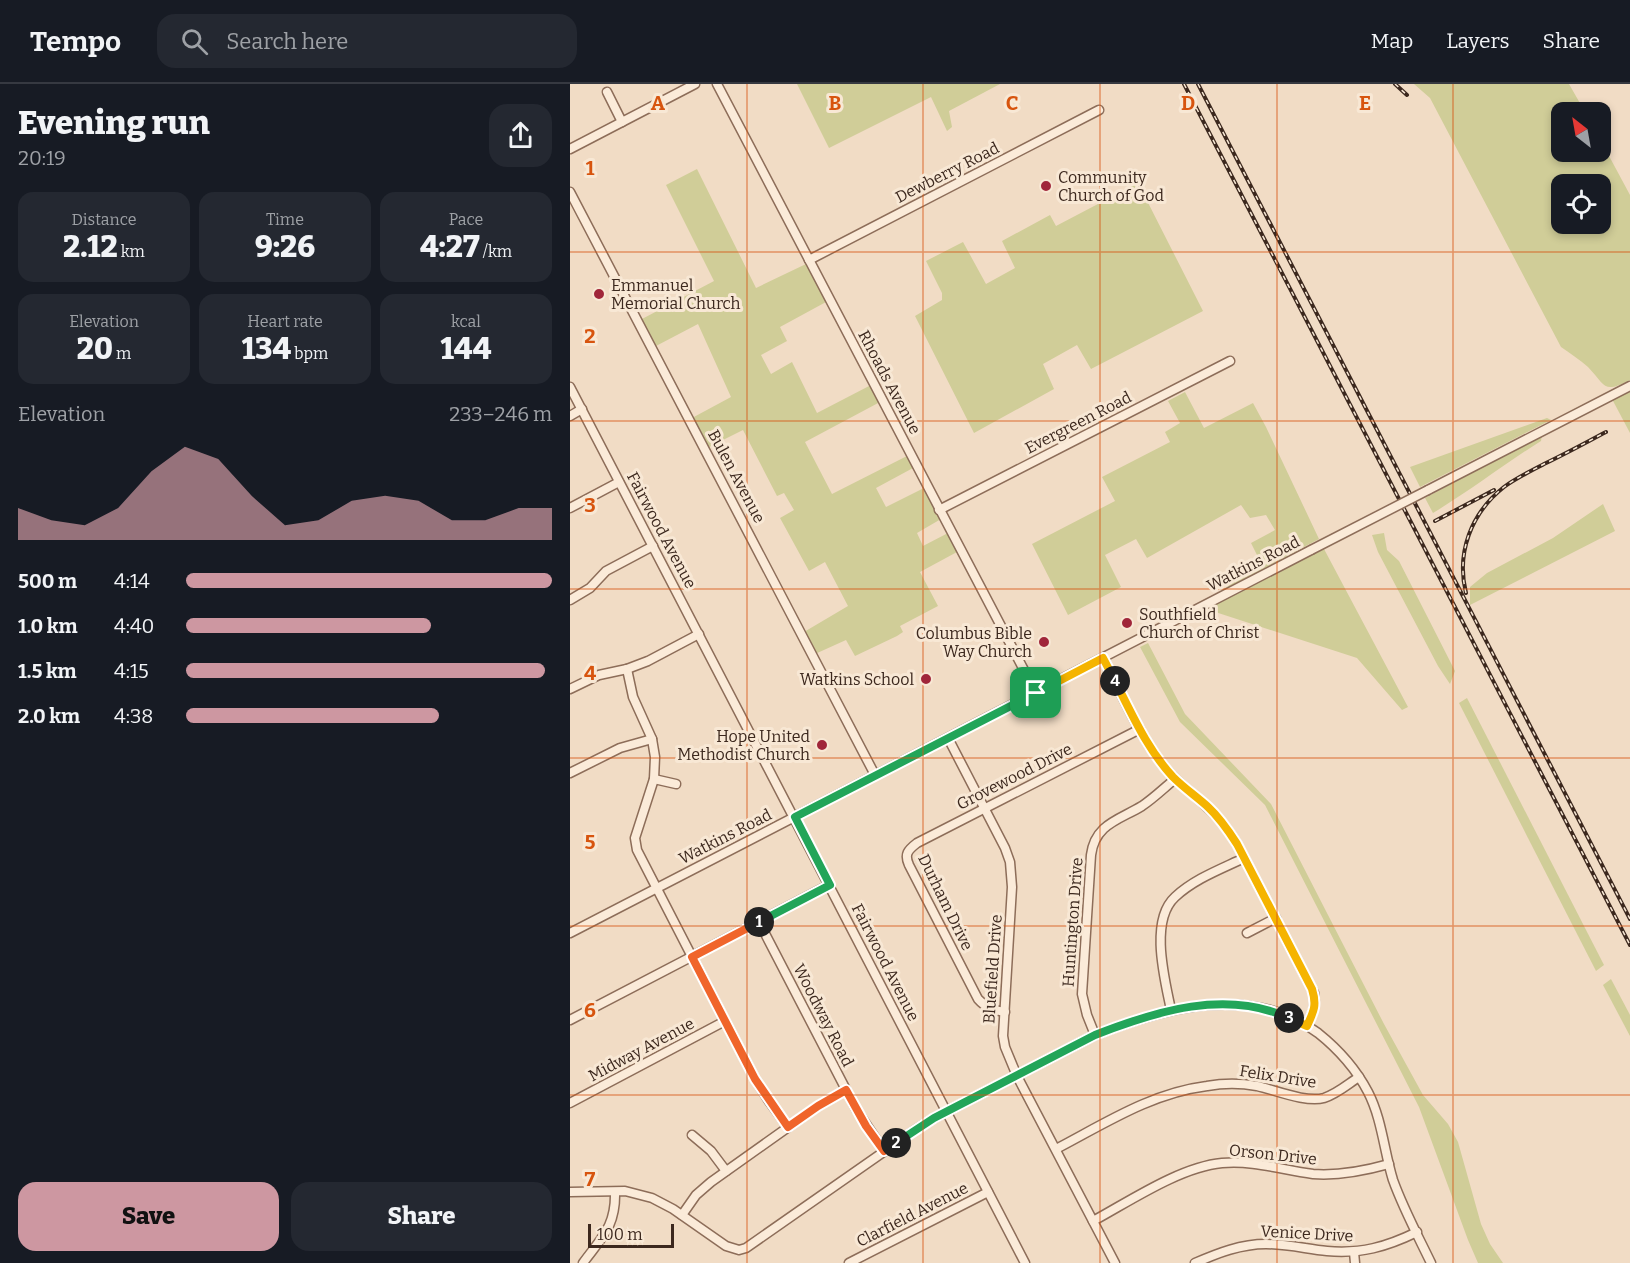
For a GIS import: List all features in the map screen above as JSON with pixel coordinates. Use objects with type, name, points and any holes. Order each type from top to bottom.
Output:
[{"type":"street","points":[[570,149],[695,84]]},
{"type":"street","name":"Rhoads Avenue","points":[[717,84],[1036,693]]},
{"type":"street","points":[[607,92],[622,122]]},
{"type":"street","name":"Dewberry Road","points":[[809,260],[1099,110]]},
{"type":"street","name":"Bulen Avenue","points":[[570,192],[876,775]]},
{"type":"street","name":"Evergreen Road","points":[[939,510],[1230,361]]},
{"type":"street","name":"Watkins Road","points":[[570,933],[1630,386]]},
{"type":"street","name":"Fairwood Avenue","points":[[570,387],[1025,1263]]},
{"type":"street","points":[[570,416],[582,410]]},
{"type":"street","points":[[570,508],[619,482]]},
{"type":"street","points":[[570,600],[590,588],[606,571],[653,546]]},
{"type":"street","points":[[570,689],[599,675],[627,669],[648,661],[699,634]]},
{"type":"street","points":[[1103,658],[1156,755],[1175,778],[1216,815],[1227,828],[1244,858],[1314,993],[1316,1005],[1307,1026]]},
{"type":"street","points":[[627,669],[633,697],[652,739],[655,757],[654,779],[635,838],[637,850],[761,1090],[788,1127]]},
{"type":"street","name":"Grovewood Drive","points":[[906,854],[917,843],[1140,729]]},
{"type":"street","name":"Bluefield Drive","points":[[948,738],[1010,862],[1012,876],[1003,1041],[1017,1076],[1115,1263]]},
{"type":"street","points":[[570,773],[620,748],[652,739]]},
{"type":"street","name":"Huntington Drive","points":[[1095,1035],[1082,994],[1093,843],[1104,828],[1142,806],[1175,778]]},
{"type":"street","points":[[654,779],[676,784]]},
{"type":"street","name":"Durham Drive","points":[[906,854],[909,865],[978,999],[990,1009],[1005,1012]]},
{"type":"street","points":[[1171,1010],[1162,960],[1161,930],[1168,905],[1185,889],[1244,858]]},
{"type":"street","points":[[570,1020],[830,885]]},
{"type":"street","points":[[1247,933],[1276,918]]},
{"type":"street","name":"Woodway Road","points":[[759,922],[846,1090],[866,1126],[884,1151]]},
{"type":"street","points":[[570,1192],[625,1191],[652,1198],[662,1202],[726,1246],[739,1250],[753,1245],[915,1130],[1095,1035],[1171,1010],[1207,1004],[1240,1004],[1274,1011],[1307,1026],[1341,1053],[1359,1077],[1374,1107],[1399,1195],[1431,1263]]},
{"type":"street","name":"Midway Avenue","points":[[570,1103],[725,1021]]},
{"type":"street","name":"Felix Drive","points":[[1056,1149],[1140,1105],[1172,1092],[1208,1085],[1245,1084],[1305,1099],[1316,1099],[1334,1093],[1359,1077]]},
{"type":"street","points":[[682,1215],[703,1188],[818,1106],[846,1090]]},
{"type":"street","points":[[692,1135],[711,1151],[726,1171]]},
{"type":"street","name":"Orson Drive","points":[[1093,1221],[1175,1177],[1211,1165],[1255,1164],[1333,1175],[1389,1164]]},
{"type":"street","points":[[583,1263],[613,1220],[615,1192]]},
{"type":"street","name":"Clarfield Avenue","points":[[849,1263],[988,1192]]},
{"type":"street","name":"Venice Drive","points":[[1195,1263],[1221,1251],[1266,1244],[1354,1252],[1384,1246],[1416,1232]]},
{"type":"street","points":[[1354,1252],[1355,1263]]},
{"type":"shaded area","points":[[797,84],[1000,84],[949,111],[952,127],[947,131],[931,97],[829,148]]},
{"type":"shaded area","points":[[1414,84],[1569,84],[1579,102],[1551,102],[1551,162],[1611,162],[1611,160],[1630,195],[1630,380],[1615,387],[1606,386],[1588,367],[1561,347],[1430,98]]},
{"type":"shaded area","points":[[697,169],[756,288],[806,264],[826,302],[780,327],[787,341],[761,355],[771,374],[792,362],[817,413],[871,385],[880,402],[805,442],[832,494],[907,456],[913,468],[876,488],[886,507],[924,488],[941,519],[917,533],[923,546],[948,533],[957,552],[920,572],[938,606],[900,626],[903,632],[897,636],[855,656],[846,640],[815,654],[804,632],[848,606],[825,562],[809,571],[780,518],[794,510],[784,493],[777,496],[743,430],[707,448],[692,418],[731,397],[698,324],[656,346],[642,319],[714,281],[666,185]]},
{"type":"shaded area","points":[[1138,183],[1203,311],[1091,369],[1077,345],[1043,364],[1054,389],[974,433],[915,316],[942,300],[942,293],[926,261],[963,242],[986,284],[1015,268],[1002,241],[1050,215],[1056,226]]},
{"type":"shaded area","points":[[1630,390],[1630,433],[1612,399]]},
{"type":"shaded area","points":[[1185,392],[1204,428],[1253,403],[1319,539],[1221,591],[1261,563],[1251,543],[1275,530],[1266,515],[1250,518],[1241,505],[1147,558],[1136,539],[1105,555],[1121,587],[1068,615],[1032,544],[1115,501],[1102,477],[1170,442],[1165,432],[1180,423],[1168,401]]},
{"type":"shaded area","points":[[1547,418],[1551,420],[1420,487],[1410,467]]},
{"type":"shaded area","points":[[1542,435],[1541,441],[1433,513],[1425,498]]},
{"type":"shaded area","points":[[1603,504],[1615,531],[1470,605],[1470,587],[1487,573],[1553,538]]},
{"type":"shaded area","points":[[1384,533],[1387,550],[1399,561],[1455,671],[1450,684],[1438,666],[1378,552],[1372,535]]},
{"type":"shaded area","points":[[1324,549],[1408,707],[1402,710],[1357,658],[1206,609]]},
{"type":"shaded area","points":[[1148,643],[1185,714],[1271,804],[1423,1095],[1448,1124],[1458,1142],[1481,1224],[1490,1244],[1503,1263],[1478,1263],[1419,1107],[1265,805],[1180,722],[1140,647]]},
{"type":"shaded area","points":[[1467,698],[1604,965],[1596,971],[1459,703]]},
{"type":"shaded area","points":[[1611,979],[1630,1015],[1630,1036],[1603,985]]},
{"type":"railway","points":[[1184,84],[1630,945]]},
{"type":"railway","points":[[1198,84],[1630,919]]},
{"type":"railway","points":[[1395,84],[1407,95]]},
{"type":"railway","points":[[1466,593],[1463,578],[1465,549],[1475,521],[1492,497],[1519,478],[1606,432]]},
{"type":"railway","points":[[1435,521],[1494,490]]},
{"type":"place","name":"Community Church of God","points":[[1046,186]]},
{"type":"place","name":"Emmanuel Memorial Church","points":[[599,294]]},
{"type":"place","name":"Southfield Church of Christ","points":[[1127,623]]},
{"type":"place","name":"Columbus Bible Way Church","points":[[1044,642]]},
{"type":"place","name":"Watkins School","points":[[926,679]]},
{"type":"place","name":"Hope United Methodist Church","points":[[822,745]]},
{"type":"route","points":[[1103,658],[1156,755],[1175,778],[1216,815],[1237,844],[1314,993],[1316,1005],[1307,1026],[1268,1009],[1240,1004],[1207,1004],[1171,1010],[1095,1035],[934,1118],[884,1151],[866,1126],[846,1090],[788,1127],[755,1079],[692,957],[830,885],[795,817],[1036,693],[1103,658]]}]
